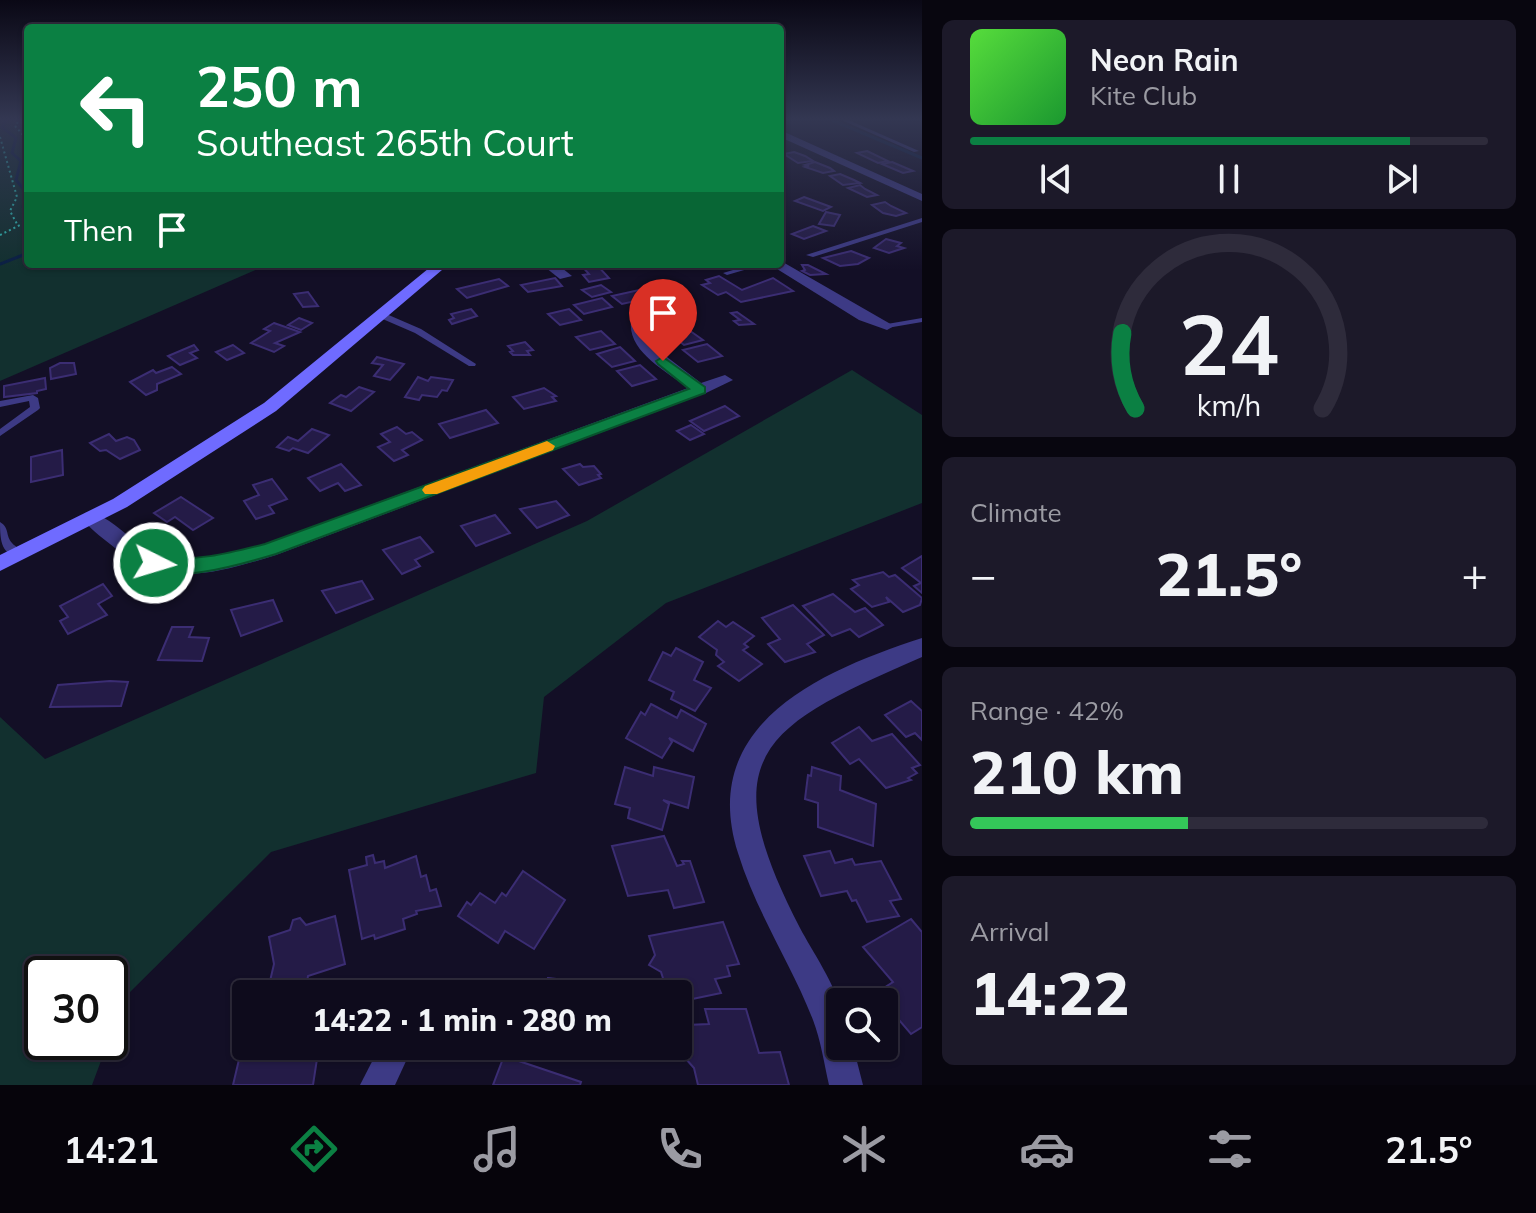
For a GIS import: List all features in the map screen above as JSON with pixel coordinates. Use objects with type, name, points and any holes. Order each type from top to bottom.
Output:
[{"type":"street","points":[[858,169],[922,198]]},
{"type":"street","points":[[0,564],[92,518],[270,407],[437,268]]},
{"type":"street","points":[[554,268],[565,276]]},
{"type":"street","points":[[783,268],[864,317],[887,326]]},
{"type":"street","points":[[638,322],[637,335],[645,347],[700,390]]},
{"type":"street","points":[[92,518],[137,555],[154,563],[184,567],[235,560],[725,380]]},
{"type":"street","points":[[846,1085],[829,1018],[755,865],[741,805],[748,766],[765,733],[787,713],[811,697],[922,647]]},
{"type":"street","points":[[377,1085],[390,1060]]},
{"type":"lane","points":[[810,255],[922,220]]},
{"type":"lane","points":[[727,273],[746,268]]},
{"type":"lane","points":[[381,315],[408,326],[472,364]]},
{"type":"lane","points":[[887,326],[922,320]]},
{"type":"lane","points":[[0,404],[33,398],[35,408],[0,433]]},
{"type":"lane","points":[[0,526],[7,545],[21,554]]},
{"type":"path","points":[[7,169],[17,197],[10,211],[17,224]]},
{"type":"path","points":[[0,235],[24,222]]},
{"type":"green space","points":[[0,169],[24,169],[24,268],[260,268],[0,381]]},
{"type":"green space","points":[[852,370],[922,415],[922,503],[666,603],[544,697],[536,773],[271,852],[128,994],[128,956],[24,956],[24,1060],[101,1060],[92,1085],[0,1085],[0,717],[45,759],[587,521]]},
{"type":"building","points":[[810,169],[834,171],[823,173]]},
{"type":"building","points":[[893,169],[913,171],[903,173]]},
{"type":"building","points":[[840,174],[860,183],[843,185],[830,176]]},
{"type":"building","points":[[860,185],[877,195],[867,197],[848,188]]},
{"type":"building","points":[[804,197],[831,207],[823,211],[795,201]]},
{"type":"building","points":[[885,202],[906,213],[896,216],[883,213],[872,205]]},
{"type":"building","points":[[826,212],[840,215],[834,226],[819,224]]},
{"type":"building","points":[[813,226],[826,231],[804,239],[792,234]]},
{"type":"building","points":[[886,239],[901,243],[897,246],[904,248],[889,253],[874,248]]},
{"type":"building","points":[[851,251],[869,258],[858,264],[840,266],[823,258]]},
{"type":"building","points":[[802,265],[826,274],[810,275],[802,271],[805,270]]},
{"type":"building","points":[[584,268],[600,268],[609,278],[589,282],[583,275],[589,274]]},
{"type":"building","points":[[719,276],[742,290],[773,278],[793,291],[741,302],[726,292],[718,295],[702,285],[710,283],[706,280]]},
{"type":"building","points":[[555,278],[562,286],[528,292],[521,285]]},
{"type":"building","points":[[499,279],[508,286],[467,298],[457,289]]},
{"type":"building","points":[[601,285],[611,292],[592,297],[582,290]]},
{"type":"building","points":[[639,290],[649,298],[622,304],[612,296]]},
{"type":"building","points":[[308,292],[318,306],[303,307],[294,294]]},
{"type":"building","points":[[602,298],[612,307],[584,314],[574,305]]},
{"type":"building","points":[[471,309],[477,316],[452,324],[449,320],[454,318],[451,314]]},
{"type":"building","points":[[569,309],[581,320],[560,325],[548,314]]},
{"type":"building","points":[[737,312],[754,324],[739,325],[734,321],[740,320],[731,313]]},
{"type":"building","points":[[299,318],[312,323],[301,330],[288,325]]},
{"type":"building","points":[[274,323],[300,332],[275,343],[284,346],[274,352],[251,343],[270,331],[264,329]]},
{"type":"building","points":[[686,328],[703,340],[684,345],[673,336],[678,335],[674,331]]},
{"type":"building","points":[[601,331],[615,344],[590,350],[576,337]]},
{"type":"building","points":[[525,342],[533,350],[527,351],[530,355],[513,355],[510,352],[513,351],[508,346]]},
{"type":"building","points":[[707,344],[722,356],[698,362],[683,350]]},
{"type":"building","points":[[194,345],[198,350],[190,353],[197,358],[180,365],[168,356]]},
{"type":"building","points":[[233,345],[244,353],[227,360],[216,352]]},
{"type":"building","points":[[620,347],[635,361],[612,367],[597,354]]},
{"type":"building","points":[[377,357],[404,364],[390,380],[374,376],[383,365],[372,363]]},
{"type":"building","points":[[60,363],[74,363],[76,374],[51,379],[50,368]]},
{"type":"building","points":[[640,365],[656,379],[632,386],[617,371]]},
{"type":"building","points":[[172,367],[181,374],[157,384],[157,390],[146,395],[130,382],[153,370],[156,373]]},
{"type":"building","points":[[418,377],[428,381],[431,377],[453,380],[447,391],[442,390],[437,397],[422,395],[419,400],[405,397]]},
{"type":"building","points":[[45,378],[46,389],[4,397],[4,386]]},
{"type":"building","points":[[359,387],[374,392],[351,411],[330,403],[341,395],[346,397]]},
{"type":"building","points":[[544,388],[556,396],[552,397],[556,401],[524,409],[513,397]]},
{"type":"building","points":[[725,406],[739,416],[704,431],[690,421]]},
{"type":"building","points":[[486,410],[498,423],[450,438],[439,424]]},
{"type":"building","points":[[691,425],[704,434],[690,440],[677,431]]},
{"type":"building","points":[[397,427],[406,434],[412,432],[422,440],[402,450],[408,455],[394,461],[378,447],[390,442],[381,434]]},
{"type":"building","points":[[312,429],[329,435],[308,453],[277,447],[288,437],[298,441]]},
{"type":"building","points":[[109,434],[116,441],[127,437],[134,440],[140,450],[120,459],[90,443]]},
{"type":"building","points":[[62,450],[63,475],[31,482],[31,457]]},
{"type":"building","points":[[341,464],[361,485],[345,491],[338,483],[320,491],[308,478]]},
{"type":"building","points":[[580,464],[583,467],[594,466],[601,478],[579,485],[563,469]]},
{"type":"building","points":[[272,479],[287,499],[269,506],[274,513],[256,519],[244,501],[259,495],[253,485]]},
{"type":"building","points":[[181,497],[213,518],[193,530],[175,517],[167,522],[154,513]]},
{"type":"building","points":[[556,501],[569,515],[537,528],[520,509]]},
{"type":"building","points":[[495,515],[510,533],[476,546],[461,526]]},
{"type":"building","points":[[420,537],[433,552],[415,560],[420,566],[402,574],[383,550]]},
{"type":"building","points":[[922,556],[922,593],[914,586],[921,583],[902,568]]},
{"type":"building","points":[[883,572],[889,577],[895,575],[922,598],[920,605],[903,612],[886,597],[889,602],[872,607],[851,589],[859,585],[853,580]]},
{"type":"building","points":[[362,581],[373,599],[336,613],[322,591]]},
{"type":"building","points":[[103,584],[112,596],[98,604],[107,615],[68,634],[60,621],[68,617],[60,606]]},
{"type":"building","points":[[833,594],[855,612],[865,608],[883,625],[859,637],[850,629],[832,636],[803,606]]},
{"type":"building","points":[[273,600],[282,621],[241,636],[231,610]]},
{"type":"building","points":[[793,605],[824,635],[807,644],[815,652],[785,662],[768,644],[780,639],[762,618]]},
{"type":"building","points":[[718,621],[726,627],[733,622],[754,636],[744,644],[748,647],[743,650],[762,664],[739,681],[718,666],[724,662],[716,655],[717,650],[699,637]]},
{"type":"building","points":[[172,627],[193,627],[189,637],[209,638],[202,661],[158,660]]},
{"type":"building","points":[[676,648],[703,662],[694,680],[711,688],[695,711],[671,699],[674,692],[649,680],[663,652],[671,656]]},
{"type":"building","points":[[128,682],[121,706],[50,707],[58,685]]},
{"type":"building","points":[[911,701],[922,711],[922,740],[915,733],[906,737],[885,715]]},
{"type":"building","points":[[651,704],[677,718],[681,710],[706,724],[693,751],[669,738],[672,742],[662,758],[626,738],[641,712],[645,715]]},
{"type":"building","points":[[859,727],[872,741],[892,734],[920,765],[912,768],[917,773],[908,778],[911,780],[886,788],[859,759],[850,764],[832,743]]},
{"type":"building","points":[[625,767],[653,776],[654,767],[694,777],[688,808],[663,800],[669,804],[662,830],[628,818],[630,808],[615,804]]},
{"type":"building","points":[[812,767],[841,776],[840,790],[876,804],[873,846],[818,827],[818,803],[805,799]]},
{"type":"building","points":[[664,836],[677,866],[684,864],[682,861],[690,861],[704,902],[674,908],[668,890],[628,896],[612,846]]},
{"type":"building","points":[[830,851],[835,863],[852,859],[855,865],[881,861],[901,899],[890,901],[899,916],[867,922],[856,900],[852,901],[847,891],[821,896],[804,856]]},
{"type":"building","points":[[373,855],[375,863],[384,861],[385,868],[416,856],[421,877],[426,875],[430,891],[436,889],[441,906],[416,911],[417,914],[403,919],[405,929],[375,939],[374,935],[362,939],[349,870],[367,865],[366,857]]},
{"type":"building","points":[[523,871],[565,900],[534,949],[505,931],[498,943],[458,916],[467,902],[471,905],[480,893],[495,903],[502,893],[506,896]]},
{"type":"building","points":[[335,916],[345,964],[308,976],[307,980],[270,980],[274,964],[269,937],[290,930],[293,920],[300,918],[306,925]]},
{"type":"building","points":[[911,919],[922,932],[922,1027],[911,1034],[898,1019],[898,988],[884,988],[893,982],[863,947]]},
{"type":"building","points":[[723,922],[739,964],[727,966],[730,976],[715,979],[721,993],[692,999],[692,980],[664,980],[661,972],[649,965],[655,955],[649,936]]},
{"type":"building","points":[[705,1009],[746,1009],[759,1053],[780,1052],[789,1085],[698,1085],[694,1068],[687,1060],[692,1060],[692,1025],[709,1024]]},
{"type":"building","points":[[239,1060],[317,1060],[313,1085],[233,1085]]},
{"type":"building","points":[[502,1060],[516,1060],[581,1082],[580,1085],[493,1085]]},
{"type":"waterway","points":[[19,169],[16,180],[24,190]]},
{"type":"waterway","points":[[24,202],[24,208]]},
{"type":"waterway","points":[[0,264],[24,255]]},
{"type":"slow traffic","points":[[431,490],[547,446]]},
{"type":"route","points":[[154,563],[171,567],[207,566],[269,550],[700,390],[663,361]]}]
